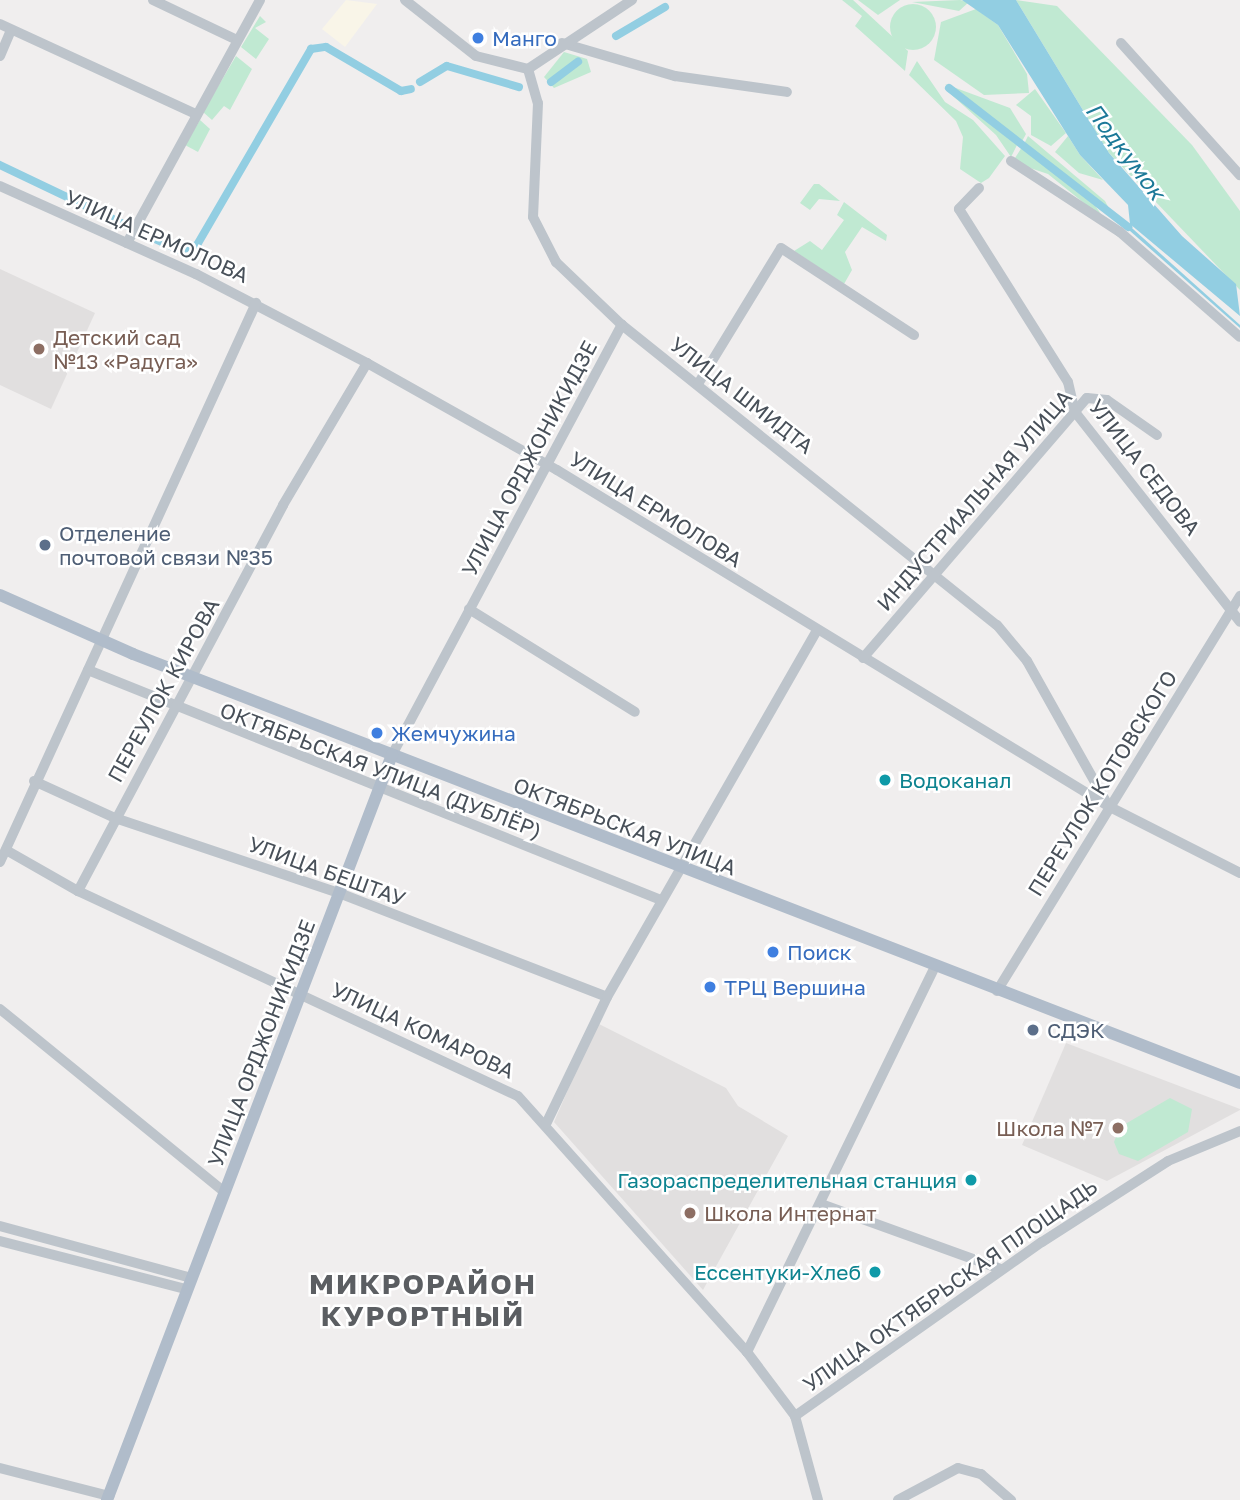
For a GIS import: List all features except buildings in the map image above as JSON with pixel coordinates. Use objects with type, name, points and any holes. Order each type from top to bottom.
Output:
[{"type":"main road","name":"ОКТЯБРЬСКАЯ УЛИЦА","points":[[0,595],[102,642],[934,969],[1240,1083]]},
{"type":"main road","name":"УЛИЦА ОРДЖОНИКИДЗЕ","points":[[108,1498],[392,755]]},
{"type":"street","points":[[153,0],[237,40]]},
{"type":"street","points":[[129,239],[260,0]]},
{"type":"street","points":[[405,0],[476,56],[528,69],[562,43],[632,0]]},
{"type":"street","points":[[0,24],[196,114]]},
{"type":"street","points":[[0,56],[11,30]]},
{"type":"street","points":[[562,43],[675,76],[787,92]]},
{"type":"street","points":[[1121,43],[1240,175]]},
{"type":"street","name":"УЛИЦА ШМИДТА","points":[[528,69],[538,103],[532,192],[537,232],[556,262],[622,325],[997,625],[1027,661],[1108,806]]},
{"type":"street","points":[[1011,161],[1115,228],[1240,337]]},
{"type":"street","name":"УЛИЦА ЕРМОЛОВА","points":[[0,186],[129,239],[367,363],[549,466],[1108,806],[1240,873]]},
{"type":"street","name":"УЛИЦА СЕДОВА","points":[[979,188],[959,209],[1068,382],[1075,412],[1240,622]]},
{"type":"street","points":[[698,384],[781,248],[914,335]]},
{"type":"street","points":[[0,862],[34,781],[102,642],[256,303]]},
{"type":"street","name":"УЛИЦА ОРДЖОНИКИДЗЕ","points":[[392,755],[549,466],[622,325]]},
{"type":"street","name":"ПЕРЕУЛОК КИРОВА","points":[[78,891],[174,709],[367,363]]},
{"type":"street","name":"ИНДУСТРИАЛЬНАЯ УЛИЦА","points":[[863,658],[1075,412],[1097,396],[1157,435]]},
{"type":"street","name":"ПЕРЕУЛОК КОТОВСКОГО","points":[[997,991],[1108,806],[1240,596]]},
{"type":"street","name":"УЛИЦА ОРДЖОНИКИДЗЕ","points":[[469,609],[635,712]]},
{"type":"street","points":[[545,1124],[607,997],[817,631]]},
{"type":"street","name":"ОКТЯБРЬСКАЯ УЛИЦА (ДУБЛЁР)","points":[[88,670],[174,709],[661,900]]},
{"type":"street","name":"УЛИЦА БЕШТАУ","points":[[34,781],[115,818],[339,893],[607,997]]},
{"type":"street","name":"УЛИЦА КОМАРОВА","points":[[6,850],[78,891],[517,1096],[545,1124],[747,1352],[795,1416]]},
{"type":"street","points":[[747,1352],[934,969]]},
{"type":"street","points":[[0,1009],[224,1192]]},
{"type":"street","name":"УЛИЦА ОКТЯБРЬСКАЯ ПЛОЩАДЬ","points":[[795,1416],[1001,1269],[1168,1161],[1240,1131]]},
{"type":"street","points":[[821,1204],[1001,1269]]},
{"type":"street","points":[[0,1226],[92,1250],[189,1283]]},
{"type":"street","points":[[0,1241],[88,1264],[189,1283]]},
{"type":"street","points":[[88,1264],[92,1250]]},
{"type":"street","points":[[795,1416],[818,1500]]},
{"type":"street","points":[[0,1468],[108,1498]]},
{"type":"street","points":[[898,1500],[958,1468],[981,1474],[1011,1500]]},
{"type":"shaded area","points":[[346,0],[377,4],[345,47],[322,29]]},
{"type":"shaded area","name":"Детский сад №13 «Радуга»","points":[[0,269],[95,313],[51,409],[0,385]]},
{"type":"shaded area","name":"Школа Интернат","points":[[597,1023],[726,1088],[738,1106],[788,1136],[703,1290],[554,1122]]},
{"type":"shaded area","name":"Школа №7","points":[[1066,1043],[1240,1110],[1107,1181],[1022,1145]]},
{"type":"green space","points":[[842,0],[853,0],[908,51],[905,71],[855,26],[862,16]]},
{"type":"green space","points":[[858,0],[900,0],[878,15]]},
{"type":"green space","points":[[960,0],[969,2],[959,11],[912,2]]},
{"type":"green space","points":[[1016,0],[1057,6],[1192,145],[1240,211],[1240,290],[1109,153]]},
{"type":"green space","points":[[913,4],[929,11],[936,27],[929,43],[913,50],[897,43],[890,27],[897,11]]},
{"type":"green space","points":[[976,9],[998,25],[1027,74],[1029,93],[984,95],[934,60],[941,22]]},
{"type":"green space","points":[[260,16],[266,22],[255,28],[269,39],[256,59],[241,47]]},
{"type":"green space","points":[[564,52],[587,59],[591,72],[554,88],[544,77]]},
{"type":"green space","points":[[236,56],[252,69],[230,110],[224,106],[212,120],[203,112]]},
{"type":"green space","points":[[917,61],[945,102],[973,120],[1005,156],[989,178],[981,183],[960,169],[963,137],[956,121],[909,75]]},
{"type":"green space","points":[[945,84],[1010,108],[1026,134],[1020,145]]},
{"type":"green space","points":[[943,87],[1017,145],[1011,157],[996,135]]},
{"type":"green space","points":[[1035,89],[1066,133],[1051,146],[1031,135],[1031,116],[1016,105]]},
{"type":"green space","points":[[200,120],[210,129],[198,152],[185,145]]},
{"type":"green space","points":[[1028,136],[1105,201],[1111,212],[1024,144]]},
{"type":"green space","points":[[1068,136],[1080,155],[1103,180],[1079,173],[1055,152]]},
{"type":"green space","points":[[1022,147],[1094,204],[1105,220],[1048,174],[1024,166],[1015,158]]},
{"type":"green space","points":[[814,184],[819,184],[840,201],[819,199],[810,210],[800,203]]},
{"type":"green space","points":[[844,202],[887,235],[886,241],[862,227],[845,252],[852,270],[844,284],[794,251],[810,241],[822,250],[844,220],[837,215]]},
{"type":"green space","points":[[1170,1098],[1192,1109],[1188,1132],[1138,1161],[1119,1154],[1114,1142],[1120,1127]]},
{"type":"water","points":[[962,0],[1016,0],[1109,153],[1182,236],[1236,284],[1240,316],[1130,224],[1128,205],[1080,155],[998,25]]},
{"type":"water","points":[[1123,220],[1240,325],[1240,328],[1121,223]]},
{"type":"waterway","points":[[616,36],[665,7]]},
{"type":"waterway","points":[[137,231],[180,250],[197,245],[311,49],[326,47],[401,91],[411,89]]},
{"type":"waterway","points":[[551,82],[578,62]]},
{"type":"waterway","points":[[420,82],[447,66],[519,87]]},
{"type":"waterway","points":[[949,88],[1128,227]]},
{"type":"waterway","points":[[0,165],[126,225]]},
{"type":"place","name":"Манго","points":[[478,38]]},
{"type":"place","name":"Детский сад №13 «Радуга»","points":[[39,349]]},
{"type":"place","name":"Отделение почтовой связи №35","points":[[45,545]]},
{"type":"place","name":"Жемчужина","points":[[377,733]]},
{"type":"place","name":"Водоканал","points":[[885,780]]},
{"type":"place","name":"Поиск","points":[[773,952]]},
{"type":"place","name":"ТРЦ Вершина","points":[[710,987]]},
{"type":"place","name":"СДЭК","points":[[1033,1030]]},
{"type":"place","name":"Школа №7","points":[[1118,1128]]},
{"type":"place","name":"Газораспределительная станция","points":[[971,1180]]},
{"type":"place","name":"Школа Интернат","points":[[690,1213]]},
{"type":"place","name":"Ессентуки-Хлеб","points":[[875,1272]]},
{"type":"district","name":"МИКРОРАЙОН КУРОРТНЫЙ","points":[[423,1300]]},
{"type":"water label","name":"Подкумок","points":[[1126,151]]}]
